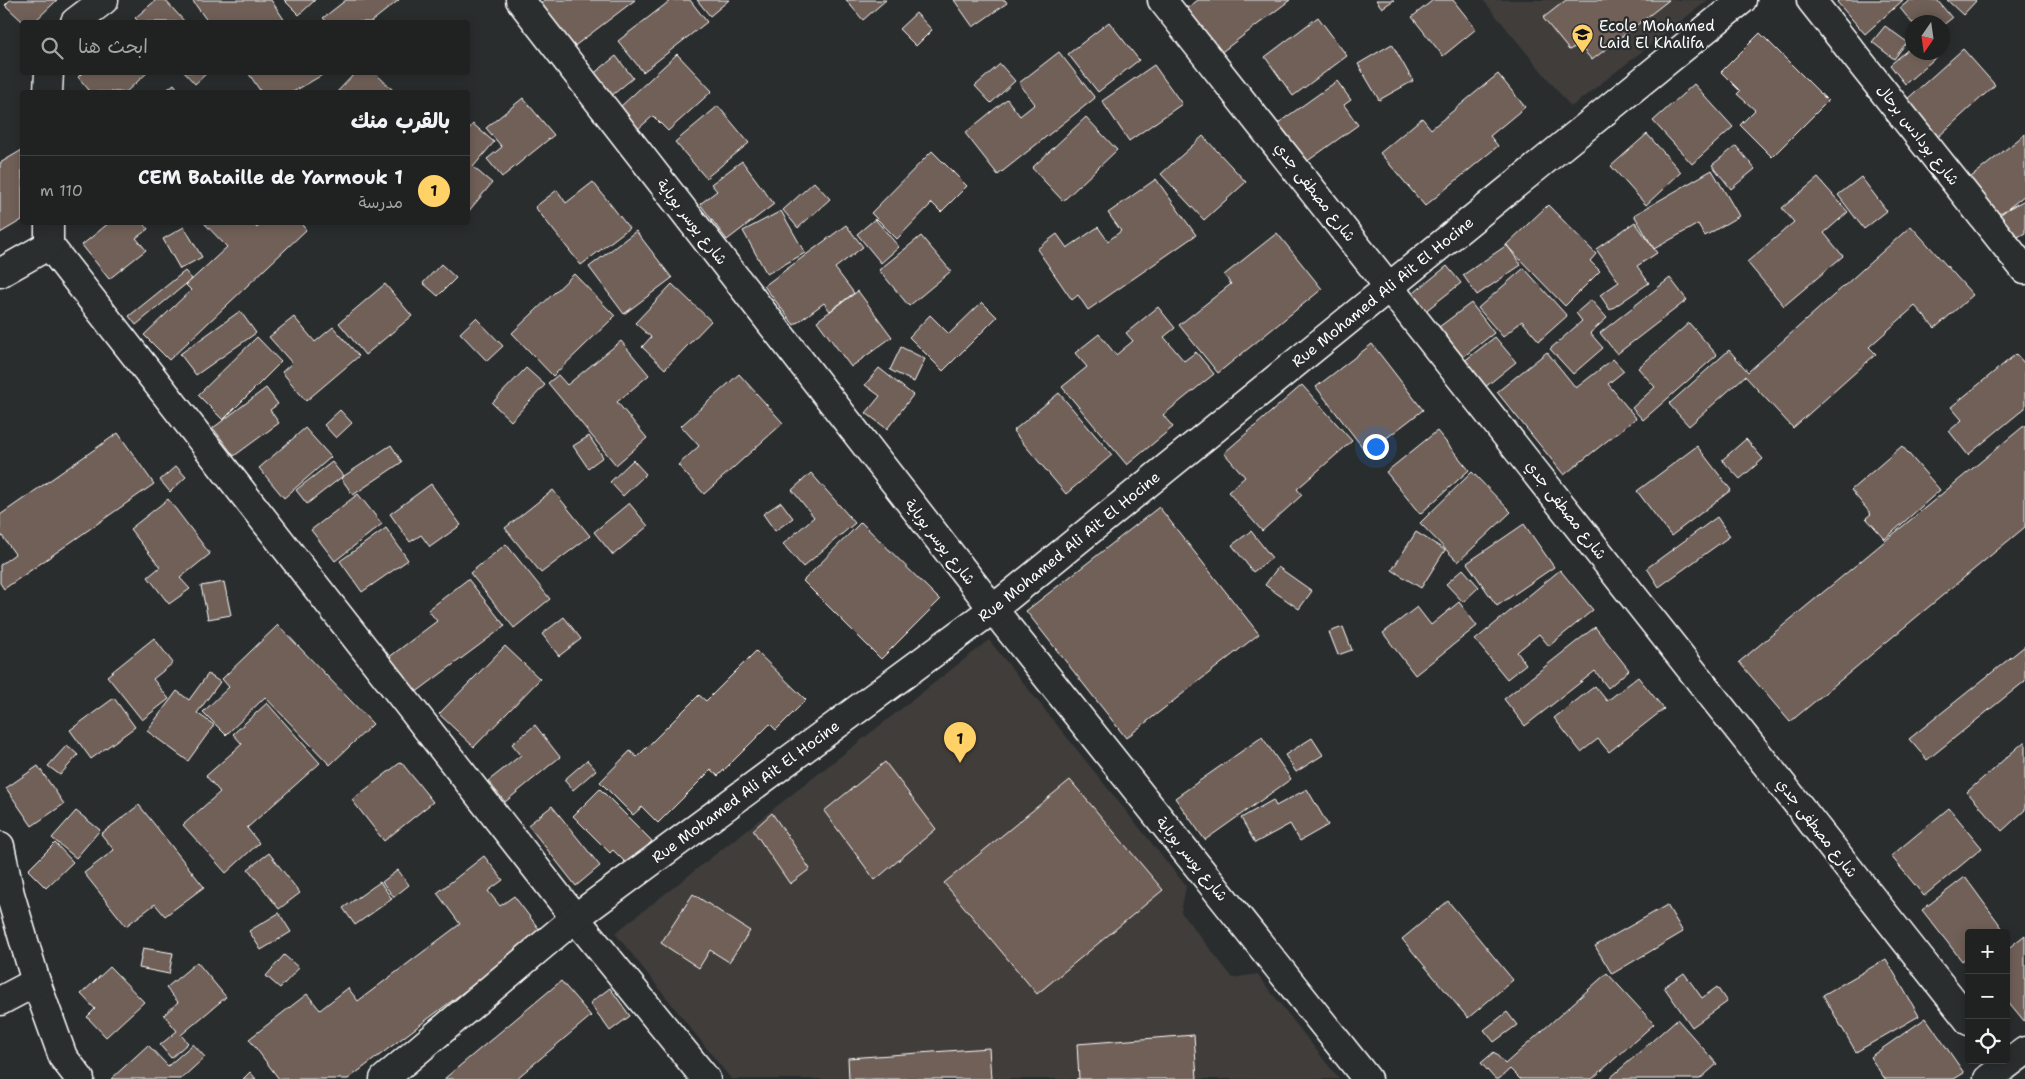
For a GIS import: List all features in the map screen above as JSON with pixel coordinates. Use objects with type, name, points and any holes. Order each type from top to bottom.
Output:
[{"type":"street","points":[[78,20],[104,0]]},
{"type":"street","name":"شارع يوسر بوباية","points":[[520,0],[993,609],[1367,1079]]},
{"type":"street","name":"شارع مصطفى جدي","points":[[1162,0],[1390,286],[1967,1019]]},
{"type":"street","name":"Rue Mohamed Ali Ait El Hocine","points":[[384,1079],[575,918],[993,609],[1742,0]]},
{"type":"street","name":"شارع بودادس برحال","points":[[1811,0],[2025,270]]},
{"type":"street","points":[[48,90],[49,75]]},
{"type":"street","points":[[0,273],[49,234],[575,918],[706,1079]]},
{"type":"street","points":[[0,846],[10,894],[36,982],[62,1058],[80,1079]]},
{"type":"street","points":[[0,1002],[36,982]]},
{"type":"shaded area","name":"Ecole Mohamed Laid El Khalifa","points":[[1483,0],[1708,0],[1571,107]]},
{"type":"shaded area","points":[[989,640],[1186,886],[1181,912],[1233,978],[1257,974],[1339,1079],[731,1079],[615,933]]},
{"type":"building","points":[[10,0],[57,0],[36,20],[21,20],[5,5]]},
{"type":"building","points":[[156,0],[165,0],[183,20],[137,20],[135,18]]},
{"type":"building","points":[[192,0],[271,0],[284,20],[207,20]]},
{"type":"building","points":[[284,0],[315,0],[299,15]]},
{"type":"building","points":[[346,0],[399,0],[374,20],[325,20],[323,18]]},
{"type":"building","points":[[544,0],[635,0],[572,48],[538,5]]},
{"type":"building","points":[[671,0],[690,0],[707,22],[643,72],[618,41]]},
{"type":"building","points":[[697,0],[729,0],[710,16]]},
{"type":"building","points":[[846,0],[886,0],[863,20]]},
{"type":"building","points":[[954,0],[1005,0],[1007,3],[973,27]]},
{"type":"building","points":[[1198,0],[1290,0],[1219,54],[1186,9]]},
{"type":"building","points":[[1376,0],[1394,0],[1382,8]]},
{"type":"building","points":[[1433,0],[1453,0],[1476,29],[1443,56],[1412,17]]},
{"type":"building","points":[[1566,0],[1669,0],[1592,60],[1579,45],[1569,50],[1543,18]]},
{"type":"building","points":[[1839,0],[1903,0],[1865,34],[1837,2]]},
{"type":"building","points":[[1910,0],[1937,0],[1950,15],[1906,15],[1900,8]]},
{"type":"building","points":[[1947,0],[1975,0],[1976,1],[1963,15]]},
{"type":"building","points":[[916,13],[932,30],[916,46],[899,29]]},
{"type":"building","points":[[1318,17],[1347,56],[1293,96],[1265,57]]},
{"type":"building","points":[[1109,22],[1139,60],[1098,92],[1068,54]]},
{"type":"building","points":[[1885,26],[1905,41],[1905,45],[1894,59],[1872,42]]},
{"type":"building","points":[[1760,33],[1828,101],[1772,157],[1740,125],[1755,110],[1737,94],[1740,91],[1721,72]]},
{"type":"building","points":[[1392,44],[1413,81],[1379,100],[1358,64]]},
{"type":"building","points":[[1963,49],[1995,85],[1938,137],[1905,101]]},
{"type":"building","points":[[1059,52],[1095,98],[998,175],[965,133],[1007,99],[1020,116],[1035,104],[1019,83]]},
{"type":"building","points":[[1905,52],[1905,60],[1933,60],[1905,84],[1890,65]]},
{"type":"building","points":[[677,54],[712,91],[668,131],[653,116],[638,129],[619,108]]},
{"type":"building","points":[[616,56],[633,78],[610,97],[592,75]]},
{"type":"building","points":[[1000,64],[1015,81],[991,103],[975,86]]},
{"type":"building","points":[[1154,65],[1182,104],[1129,141],[1102,101]]},
{"type":"building","points":[[1498,74],[1525,107],[1490,136],[1498,146],[1425,206],[1380,153],[1422,118],[1431,129]]},
{"type":"building","points":[[80,75],[145,75],[128,90],[89,90],[78,77]]},
{"type":"building","points":[[187,75],[205,75],[195,84]]},
{"type":"building","points":[[250,75],[322,75],[296,90],[260,90]]},
{"type":"building","points":[[353,75],[377,75],[393,90],[339,90]]},
{"type":"building","points":[[1337,81],[1351,100],[1344,105],[1358,125],[1302,165],[1274,126]]},
{"type":"building","points":[[174,84],[178,90],[166,90]]},
{"type":"building","points":[[1694,84],[1733,127],[1692,164],[1653,121]]},
{"type":"building","points":[[523,98],[554,135],[502,177],[487,159],[502,147],[486,128]]},
{"type":"building","points":[[718,106],[749,143],[706,178],[675,142]]},
{"type":"building","points":[[1086,117],[1117,150],[1063,201],[1032,168]]},
{"type":"building","points":[[473,124],[494,142],[473,167],[492,183],[470,210],[470,128]]},
{"type":"building","points":[[1647,134],[1681,172],[1646,205],[1611,166]]},
{"type":"building","points":[[2025,134],[2025,195],[2000,215],[1970,178]]},
{"type":"building","points":[[1203,136],[1246,182],[1204,220],[1161,174]]},
{"type":"building","points":[[1736,146],[1755,169],[1731,189],[1712,165]]},
{"type":"building","points":[[20,151],[20,221],[0,233],[0,163]]},
{"type":"building","points":[[932,151],[967,186],[941,212],[932,203],[897,239],[871,213]]},
{"type":"building","points":[[742,161],[774,204],[727,240],[700,204],[717,191],[711,184]]},
{"type":"building","points":[[1712,170],[1739,216],[1705,236],[1698,224],[1654,249],[1634,215]]},
{"type":"building","points":[[1861,177],[1887,211],[1864,229],[1838,195]]},
{"type":"building","points":[[1818,178],[1848,212],[1824,233],[1843,256],[1784,306],[1747,262],[1794,222],[1782,208]]},
{"type":"building","points":[[1156,179],[1196,235],[1088,310],[1078,295],[1072,300],[1037,249],[1057,234],[1067,248],[1098,227],[1108,241],[1121,231],[1108,213]]},
{"type":"building","points":[[593,182],[629,228],[581,265],[535,207],[557,190],[566,203]]},
{"type":"building","points":[[814,182],[830,199],[798,228],[783,210]]},
{"type":"building","points":[[2025,200],[2025,233],[2012,240],[1998,214]]},
{"type":"building","points":[[1548,205],[1596,254],[1590,261],[1600,271],[1565,306],[1506,245]]},
{"type":"building","points":[[781,211],[805,253],[767,274],[743,231]]},
{"type":"building","points":[[875,219],[899,247],[881,263],[857,234]]},
{"type":"building","points":[[1635,222],[1657,253],[1637,266],[1649,283],[1610,310],[1600,295],[1619,282],[1596,249]]},
{"type":"building","points":[[106,225],[145,225],[148,229],[136,238],[146,250],[109,279],[82,245]]},
{"type":"building","points":[[206,225],[254,225],[257,228],[260,225],[302,225],[306,230],[169,360],[144,335],[191,290],[186,285],[227,247]]},
{"type":"building","points":[[846,225],[863,247],[835,268],[854,293],[830,311],[824,303],[794,325],[764,286]]},
{"type":"building","points":[[1911,226],[1973,295],[1935,328],[1915,306],[1869,347],[1876,354],[1793,428],[1745,376],[1689,426],[1669,404],[1729,350],[1748,372]]},
{"type":"building","points":[[184,227],[202,257],[180,269],[163,239]]},
{"type":"building","points":[[636,231],[672,278],[624,314],[589,267]]},
{"type":"building","points":[[1277,233],[1322,289],[1218,373],[1179,325],[1231,284],[1224,275]]},
{"type":"building","points":[[921,236],[951,271],[909,306],[879,270]]},
{"type":"building","points":[[1507,245],[1521,265],[1477,295],[1463,275]]},
{"type":"building","points":[[441,264],[456,278],[438,296],[423,283]]},
{"type":"building","points":[[1447,266],[1461,283],[1423,313],[1410,296]]},
{"type":"building","points":[[1524,268],[1567,316],[1539,341],[1522,321],[1503,337],[1478,308]]},
{"type":"building","points":[[185,271],[192,279],[136,325],[129,316]]},
{"type":"building","points":[[574,274],[615,316],[553,376],[512,333]]},
{"type":"building","points":[[1670,278],[1687,300],[1617,354],[1600,333]]},
{"type":"building","points":[[385,284],[412,316],[365,355],[339,323]]},
{"type":"building","points":[[672,284],[711,321],[665,369],[642,347],[651,337],[635,323]]},
{"type":"building","points":[[858,291],[892,337],[851,367],[817,321]]},
{"type":"building","points":[[1591,300],[1607,318],[1590,333],[1603,348],[1573,374],[1550,349],[1582,321],[1576,313]]},
{"type":"building","points":[[982,302],[997,317],[943,371],[909,337],[930,315],[949,334]]},
{"type":"building","points":[[1471,303],[1494,333],[1463,357],[1439,327]]},
{"type":"building","points":[[1158,307],[1175,328],[1164,337],[1184,361],[1196,352],[1214,374],[1163,415],[1173,427],[1127,465],[1062,387],[1087,367],[1075,353],[1099,334],[1116,355],[1133,341],[1126,333]]},
{"type":"building","points":[[240,311],[256,333],[196,375],[180,354]]},
{"type":"building","points":[[294,317],[315,342],[333,327],[359,356],[306,401],[282,372],[292,363],[269,337]]},
{"type":"building","points":[[476,318],[503,346],[487,361],[460,333]]},
{"type":"building","points":[[1689,323],[1717,355],[1643,420],[1632,408],[1655,387],[1638,368]]},
{"type":"building","points":[[257,337],[281,362],[223,420],[198,395]]},
{"type":"building","points":[[1495,337],[1516,362],[1484,388],[1463,362]]},
{"type":"building","points":[[621,341],[649,375],[617,402],[647,438],[616,465],[548,383],[558,375],[567,385]]},
{"type":"building","points":[[1372,344],[1423,410],[1367,453],[1316,387]]},
{"type":"building","points":[[901,347],[925,359],[914,382],[890,370]]},
{"type":"building","points":[[1547,352],[1576,388],[1613,359],[1624,371],[1608,384],[1636,418],[1564,475],[1497,392]]},
{"type":"building","points":[[2016,354],[2025,364],[2025,408],[1968,455],[1949,431],[1962,420],[1951,407]]},
{"type":"building","points":[[526,368],[545,385],[511,421],[492,403]]},
{"type":"building","points":[[879,368],[913,395],[887,429],[866,413],[880,396],[865,385]]},
{"type":"building","points":[[739,374],[783,423],[704,494],[678,465],[699,446],[681,426]]},
{"type":"building","points":[[1302,385],[1352,441],[1297,489],[1302,495],[1262,531],[1228,492],[1245,477],[1224,453]]},
{"type":"building","points":[[266,388],[278,404],[270,410],[279,423],[234,456],[213,428]]},
{"type":"building","points":[[1059,393],[1112,455],[1066,494],[1013,431]]},
{"type":"building","points":[[340,410],[352,423],[336,438],[324,425]]},
{"type":"building","points":[[2025,425],[2025,527],[1790,722],[1739,662]]},
{"type":"building","points":[[305,428],[331,457],[284,498],[259,468]]},
{"type":"building","points":[[1437,431],[1469,470],[1420,514],[1386,472]]},
{"type":"building","points":[[118,433],[154,484],[4,589],[0,583],[0,565],[15,554],[0,533],[0,515]]},
{"type":"building","points":[[589,436],[603,457],[588,468],[573,446]]},
{"type":"building","points":[[1746,439],[1763,459],[1740,479],[1722,460]]},
{"type":"building","points":[[391,445],[402,462],[353,495],[341,478]]},
{"type":"building","points":[[1697,446],[1731,490],[1671,536],[1637,491]]},
{"type":"building","points":[[1902,446],[1940,490],[1885,539],[1866,518],[1871,514],[1851,490]]},
{"type":"building","points":[[633,460],[646,474],[623,496],[610,482]]},
{"type":"building","points":[[332,462],[343,476],[307,504],[296,490]]},
{"type":"building","points":[[176,466],[186,477],[170,492],[160,480]]},
{"type":"building","points":[[1472,472],[1511,512],[1458,562],[1420,523]]},
{"type":"building","points":[[811,473],[855,523],[803,567],[783,544],[814,517],[792,490]]},
{"type":"building","points":[[431,484],[461,525],[430,547],[421,535],[410,542],[390,514]]},
{"type":"building","points":[[553,490],[590,536],[541,573],[505,528]]},
{"type":"building","points":[[358,494],[382,524],[335,561],[311,530]]},
{"type":"building","points":[[168,499],[210,554],[180,578],[190,589],[169,604],[148,577],[160,567],[130,529]]},
{"type":"building","points":[[781,502],[793,518],[775,531],[763,514]]},
{"type":"building","points":[[629,503],[648,526],[613,555],[594,532]]},
{"type":"building","points":[[1159,507],[1259,634],[1126,738],[1026,611]]},
{"type":"building","points":[[1717,517],[1730,536],[1659,587],[1647,568]]},
{"type":"building","points":[[861,522],[940,600],[881,659],[803,581]]},
{"type":"building","points":[[1524,524],[1554,567],[1497,606],[1467,563]]},
{"type":"building","points":[[386,528],[408,560],[362,592],[340,561]]},
{"type":"building","points":[[1251,531],[1272,558],[1253,572],[1232,545]]},
{"type":"building","points":[[1416,532],[1445,550],[1421,588],[1392,570]]},
{"type":"building","points":[[506,544],[550,599],[514,628],[470,573]]},
{"type":"building","points":[[1278,567],[1312,591],[1299,609],[1265,585]]},
{"type":"building","points":[[1463,569],[1479,587],[1463,602],[1446,584]]},
{"type":"building","points":[[1560,570],[1593,610],[1549,646],[1539,634],[1517,652],[1526,664],[1507,679],[1475,640]]},
{"type":"building","points":[[468,579],[505,626],[415,693],[388,658],[437,621],[428,610]]},
{"type":"building","points":[[224,582],[231,615],[208,619],[201,586]]},
{"type":"building","points":[[1459,602],[1477,626],[1415,675],[1383,633],[1417,607],[1431,625]]},
{"type":"building","points":[[564,617],[581,639],[559,656],[542,634]]},
{"type":"building","points":[[278,625],[373,724],[330,765],[265,697],[226,735],[203,712],[229,687],[222,679]]},
{"type":"building","points":[[1343,627],[1352,650],[1338,655],[1329,632]]},
{"type":"building","points":[[1595,627],[1629,670],[1608,688],[1595,671],[1525,726],[1504,699]]},
{"type":"building","points":[[154,638],[173,663],[153,679],[169,699],[142,720],[107,676]]},
{"type":"building","points":[[505,646],[540,679],[474,747],[439,714]]},
{"type":"building","points":[[2025,646],[2025,681],[1927,760],[1909,739]]},
{"type":"building","points":[[756,651],[806,700],[776,730],[770,724],[718,776],[711,770],[658,823],[642,807],[633,815],[600,782],[630,751],[637,757],[699,695],[706,701]]},
{"type":"building","points":[[208,674],[220,682],[197,713],[214,725],[188,761],[147,731],[177,691],[189,700]]},
{"type":"building","points":[[1638,677],[1664,709],[1609,752],[1598,739],[1581,752],[1554,718],[1595,686],[1607,701]]},
{"type":"building","points":[[114,698],[135,727],[91,759],[70,730]]},
{"type":"building","points":[[267,703],[320,763],[247,828],[259,843],[226,873],[183,825],[220,792],[206,776],[242,744],[233,734]]},
{"type":"building","points":[[535,725],[560,757],[505,802],[488,781],[521,755],[512,744]]},
{"type":"building","points":[[1262,737],[1291,779],[1205,840],[1175,798]]},
{"type":"building","points":[[1312,738],[1323,755],[1296,772],[1285,755]]},
{"type":"building","points":[[2025,741],[2025,810],[2002,831],[1967,792]]},
{"type":"building","points":[[67,745],[78,755],[60,775],[48,766]]},
{"type":"building","points":[[587,760],[596,770],[573,790],[564,780]]},
{"type":"building","points":[[401,762],[433,802],[384,841],[352,800]]},
{"type":"building","points":[[885,762],[936,829],[875,880],[824,811]]},
{"type":"building","points":[[38,766],[64,804],[32,826],[6,788]]},
{"type":"building","points":[[1070,780],[1163,890],[1037,994],[944,883]]},
{"type":"building","points":[[600,789],[652,841],[628,865],[613,850],[610,853],[573,816]]},
{"type":"building","points":[[1307,789],[1328,825],[1300,841],[1290,824],[1255,843],[1241,818],[1273,800],[1276,806]]},
{"type":"building","points":[[139,805],[204,887],[165,916],[155,904],[126,926],[84,873],[114,850],[101,834]]},
{"type":"building","points":[[552,806],[600,866],[576,886],[528,825]]},
{"type":"building","points":[[1949,808],[1982,848],[1924,896],[1891,856]]},
{"type":"building","points":[[76,811],[100,830],[76,858],[52,838]]},
{"type":"building","points":[[772,813],[810,869],[790,884],[753,830]]},
{"type":"building","points":[[55,843],[73,862],[46,888],[28,870]]},
{"type":"building","points":[[269,853],[300,893],[279,909],[248,869]]},
{"type":"building","points":[[484,856],[503,880],[488,891],[500,906],[514,896],[542,933],[348,1079],[279,1079],[249,1039],[307,994],[320,1010],[348,988],[358,1001],[460,924],[437,893]]},
{"type":"building","points":[[398,870],[409,885],[394,897],[382,882]]},
{"type":"building","points":[[1965,877],[2003,929],[1965,929],[1965,958],[1962,961],[1922,910]]},
{"type":"building","points":[[380,882],[392,899],[355,925],[343,908]]},
{"type":"building","points":[[693,894],[750,931],[729,962],[710,950],[699,968],[661,943]]},
{"type":"building","points":[[1448,901],[1513,980],[1468,1018],[1402,939]]},
{"type":"building","points":[[1667,905],[1683,932],[1612,974],[1595,946]]},
{"type":"building","points":[[279,913],[291,932],[261,950],[249,931]]},
{"type":"building","points":[[2025,935],[2025,1022],[2010,1004],[2010,947]]},
{"type":"building","points":[[143,948],[173,953],[169,974],[139,968]]},
{"type":"building","points":[[284,955],[299,968],[280,988],[266,976]]},
{"type":"building","points":[[1886,959],[1919,1016],[1856,1052],[1823,995]]},
{"type":"building","points":[[197,962],[226,997],[181,1035],[188,1043],[171,1058],[160,1045],[177,1031],[164,1015],[178,1002],[166,988]]},
{"type":"building","points":[[110,967],[144,1002],[106,1037],[87,1017],[95,1009],[81,994]]},
{"type":"building","points":[[1607,973],[1654,1024],[1592,1079],[1520,1079],[1510,1069],[1499,1079],[1495,1079],[1481,1063],[1494,1052],[1505,1064]]},
{"type":"building","points":[[1684,973],[1702,998],[1717,987],[1727,1002],[1692,1027],[1664,987]]},
{"type":"building","points":[[561,981],[591,1016],[516,1079],[444,1079]]},
{"type":"building","points":[[610,988],[630,1016],[610,1031],[590,1003]]},
{"type":"building","points":[[1507,1012],[1517,1025],[1494,1042],[1484,1030]]},
{"type":"building","points":[[1926,1018],[1964,1073],[1954,1079],[1885,1079],[1870,1057]]},
{"type":"building","points":[[1677,1019],[1717,1064],[1700,1079],[1609,1079]]},
{"type":"building","points":[[1194,1035],[1197,1079],[1079,1079],[1077,1044]]},
{"type":"building","points":[[193,1044],[205,1057],[181,1079],[111,1079],[148,1045],[168,1066]]},
{"type":"building","points":[[989,1048],[991,1079],[849,1079],[848,1058]]},
{"type":"building","points":[[250,1072],[256,1079],[243,1079]]},
{"type":"place","name":"Ecole Mohamed Laid El Khalifa","points":[[1583,54]]},
{"type":"place","name":"CEM Bataille de Yarmouk 1","points":[[960,763]]}]
